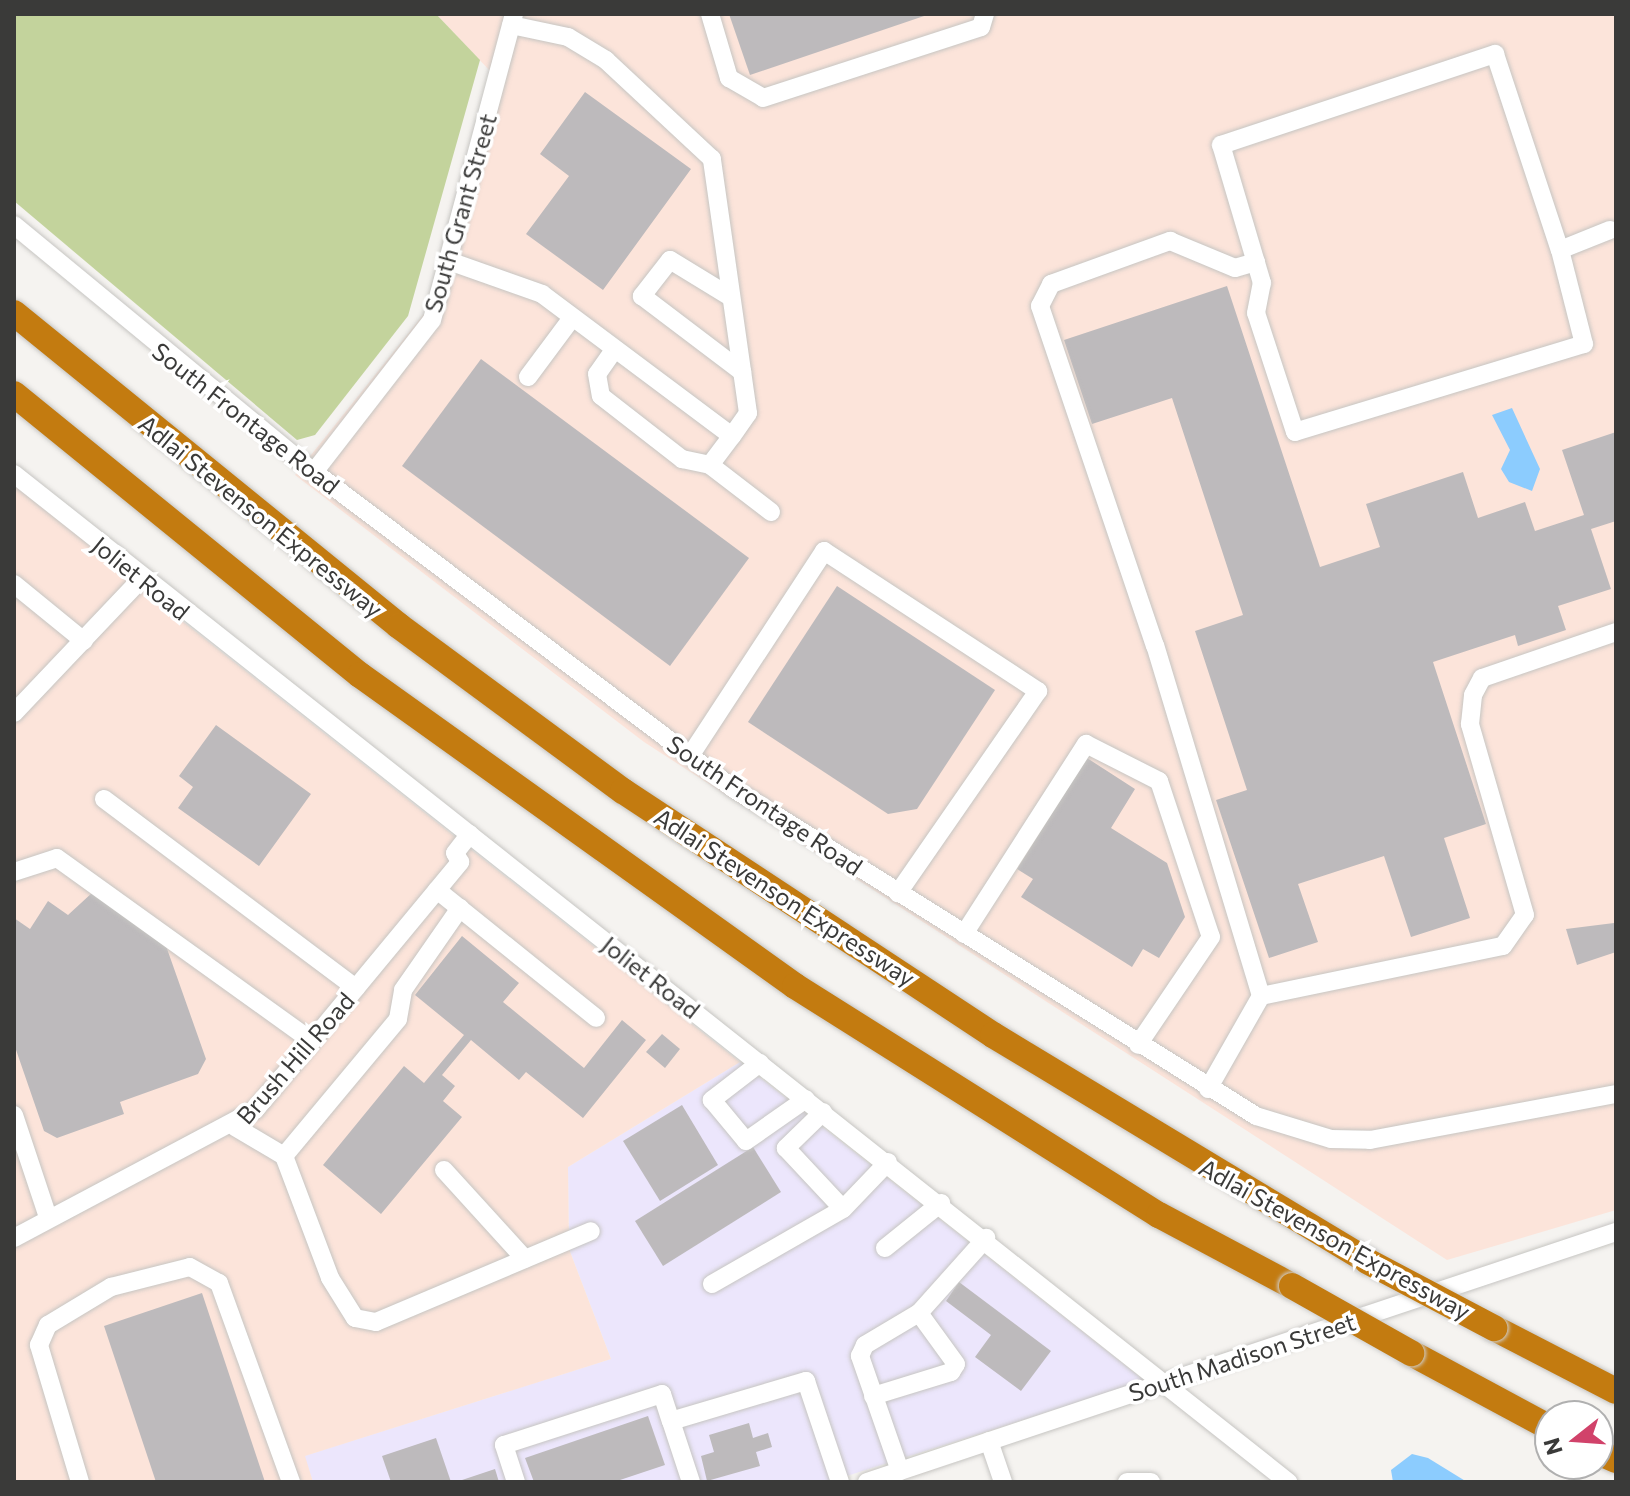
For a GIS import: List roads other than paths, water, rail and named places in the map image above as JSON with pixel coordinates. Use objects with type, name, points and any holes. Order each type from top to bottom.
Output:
[{"type":"highway","name":"Adlai Stevenson Expressway","points":[[14,313],[399,626],[623,791],[993,1035],[1367,1261],[1616,1391]]},
{"type":"highway","points":[[14,394],[360,675],[795,986],[1159,1215],[1534,1419]]},
{"type":"street","points":[[710,14],[729,78],[763,98],[981,27],[985,14]]},
{"type":"street","points":[[512,20],[568,37],[606,60],[712,159],[748,413],[710,465]]},
{"type":"street","name":"South Grant Street","points":[[314,472],[432,320],[512,20]]},
{"type":"street","points":[[1495,54],[1560,250],[1584,344],[1295,432],[1256,313],[1262,283],[1256,262],[1221,145],[1495,54]]},
{"type":"street","name":"South Frontage Road","points":[[14,225],[314,472],[690,756],[898,893],[1208,1089],[1294,1131],[1370,1140],[1616,1094]]},
{"type":"street","points":[[1560,250],[1614,235]]},
{"type":"street","points":[[1208,1089],[1261,996],[1155,646],[1040,306],[1051,284],[1170,241],[1235,268],[1256,262]]},
{"type":"street","points":[[729,296],[670,260],[642,296],[742,372]]},
{"type":"street","points":[[449,261],[542,294],[732,436]]},
{"type":"street","points":[[528,377],[572,318]]},
{"type":"street","points":[[614,350],[597,374],[601,396],[682,459],[710,465],[771,512]]},
{"type":"street","name":"Joliet Road","points":[[14,474],[141,579],[986,1238],[1161,1383],[1288,1482]]},
{"type":"street","points":[[690,756],[824,551],[1038,691],[898,893]]},
{"type":"street","points":[[14,713],[141,579]]},
{"type":"street","points":[[14,584],[84,641]]},
{"type":"street","points":[[1261,996],[1503,946],[1525,915],[1470,724],[1473,695],[1482,678],[1616,632]]},
{"type":"street","points":[[964,934],[1086,744],[1159,781],[1211,937],[1138,1045]]},
{"type":"street","points":[[104,799],[356,988]]},
{"type":"street","name":"Brush Hill Road","points":[[14,1238],[48,1217],[235,1127],[312,1041],[437,890],[470,834]]},
{"type":"street","points":[[14,872],[57,858],[312,1041]]},
{"type":"street","points":[[437,890],[596,1018]]},
{"type":"street","points":[[284,1156],[398,1019],[403,990],[460,908]]},
{"type":"street","points":[[760,1063],[712,1100],[746,1141],[806,1099]]},
{"type":"street","points":[[823,1112],[786,1148],[843,1209]]},
{"type":"street","points":[[14,1115],[48,1217]]},
{"type":"street","points":[[235,1127],[284,1156],[330,1278],[355,1318],[376,1322],[591,1231]]},
{"type":"street","points":[[712,1284],[843,1209],[888,1162]]},
{"type":"street","points":[[444,1170],[525,1259]]},
{"type":"street","points":[[885,1248],[941,1203]]},
{"type":"street","name":"South Madison Street","points":[[867,1482],[895,1476],[989,1441],[1616,1232]]},
{"type":"street","points":[[895,1476],[860,1356],[865,1345],[919,1313],[986,1238]]},
{"type":"street","points":[[80,1482],[39,1345],[48,1325],[111,1287],[190,1267],[219,1283],[291,1482]]},
{"type":"street","points":[[873,1396],[951,1372],[956,1364],[919,1313]]},
{"type":"street","points":[[671,1421],[806,1381],[840,1482]]},
{"type":"street","points":[[516,1482],[504,1445],[662,1394],[691,1482]]},
{"type":"street","points":[[989,1441],[1003,1482]]},
{"type":"street","points":[[1127,1482],[1151,1482]]},
{"type":"water","points":[[1512,408],[1540,469],[1532,491],[1509,482],[1501,469],[1510,450],[1492,415]]},
{"type":"water","points":[[1412,1454],[1428,1458],[1467,1482],[1393,1482],[1391,1470]]}]
